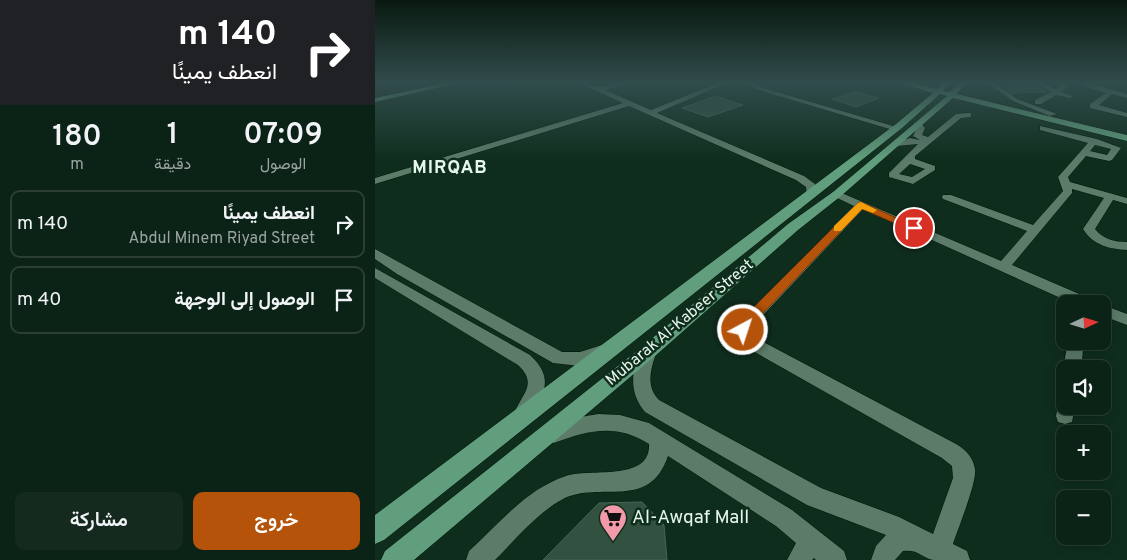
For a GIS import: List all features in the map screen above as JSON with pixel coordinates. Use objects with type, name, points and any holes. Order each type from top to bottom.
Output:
[{"type":"main road","points":[[928,109],[932,108]]},
{"type":"main road","points":[[1004,108],[1127,138]]},
{"type":"main road","points":[[1028,108],[1127,132]]},
{"type":"main road","name":"Mubarak Al-Kabeer Street","points":[[394,560],[649,351],[811,213],[833,186],[897,132],[928,109]]},
{"type":"main road","name":"Mubarak Al-Kabeer Street","points":[[897,132],[918,125],[928,109]]},
{"type":"main road","name":"Mubarak Al-Kabeer Street","points":[[375,530],[811,193],[833,186]]},
{"type":"main road","points":[[793,207],[793,211],[797,214],[805,215],[811,213]]},
{"type":"main road","points":[[776,220],[790,220],[794,223],[793,227]]},
{"type":"street","points":[[375,181],[615,108]]},
{"type":"street","points":[[639,108],[800,178],[811,186],[811,193]]},
{"type":"street","points":[[650,113],[662,108]]},
{"type":"street","points":[[822,108],[897,132]]},
{"type":"street","points":[[831,108],[897,132],[910,140],[929,142]]},
{"type":"street","points":[[1037,108],[1053,114]]},
{"type":"street","points":[[1090,108],[1086,112],[1127,122]]},
{"type":"street","points":[[1105,108],[1127,114]]},
{"type":"street","points":[[911,160],[910,156],[959,116],[968,115]]},
{"type":"street","points":[[918,125],[921,128],[917,136],[929,142]]},
{"type":"street","points":[[1053,140],[1080,127]]},
{"type":"street","points":[[1043,128],[1065,134],[1088,147]]},
{"type":"street","points":[[1037,136],[1088,147]]},
{"type":"street","points":[[1003,267],[1068,191],[1063,177],[1088,147]]},
{"type":"street","points":[[800,178],[833,186],[861,205],[1067,295]]},
{"type":"street","points":[[1067,184],[1127,201]]},
{"type":"street","points":[[947,197],[1035,230]]},
{"type":"street","points":[[1110,197],[1089,227],[1090,231],[1102,241],[1127,246]]},
{"type":"street","points":[[861,205],[745,325],[743,335],[750,342],[949,451],[962,462],[965,470],[964,478],[929,546]]},
{"type":"street","points":[[375,253],[380,268],[531,366],[536,374],[536,390],[520,417]]},
{"type":"street","points":[[380,268],[559,358],[580,359],[614,346]]},
{"type":"street","points":[[1111,313],[1127,320]]},
{"type":"street","points":[[649,351],[643,367],[641,386],[644,396],[651,406],[815,497],[899,529],[958,560]]},
{"type":"street","points":[[535,443],[570,428],[595,422],[630,424],[658,439],[784,518],[835,560]]},
{"type":"street","points":[[478,560],[539,502],[556,491],[585,482],[625,480],[645,474],[658,459],[660,447],[658,439]]},
{"type":"street","points":[[799,560],[811,539]]},
{"type":"street","points":[[883,560],[887,550],[895,542],[907,539],[929,546]]},
{"type":"building","points":[[682,108],[734,108],[708,117]]},
{"type":"building","name":"Al-Awqaf Mall","points":[[642,502],[664,525],[667,560],[543,560],[599,503]]},
{"type":"slow traffic","points":[[838,228],[861,205],[873,210]]},
{"type":"place","name":"Al-Awqaf Mall","points":[[613,542]]},
{"type":"district","name":"MIRQAB","points":[[450,168]]},
{"type":"route","points":[[743,330],[745,325],[861,205],[914,228]]}]
